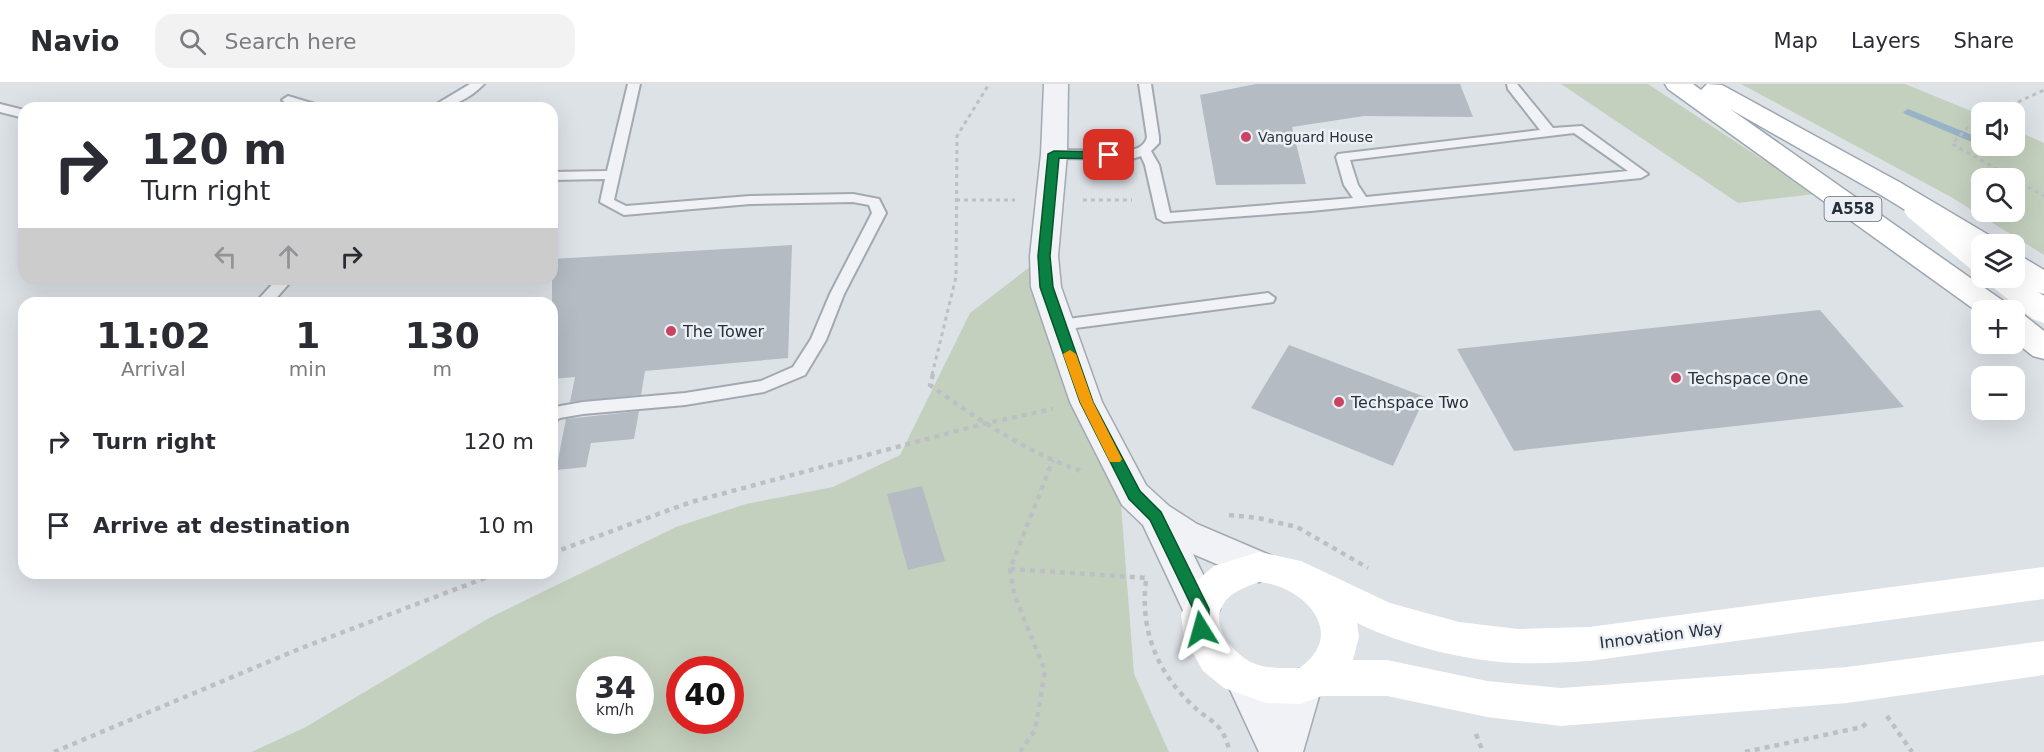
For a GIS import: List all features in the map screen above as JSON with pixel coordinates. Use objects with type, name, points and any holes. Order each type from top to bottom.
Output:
[{"type":"street","points":[[1056,84],[1054,154],[1044,256],[1046,287],[1086,402],[1134,495],[1156,516],[1184,534],[1308,581],[1324,595],[1335,612],[1340,630],[1339,649],[1331,665],[1309,682],[1281,752]]},
{"type":"street","name":"A558","points":[[1677,84],[1981,300]]},
{"type":"street","name":"A558","points":[[1701,84],[1891,189],[1971,237]]},
{"type":"street","points":[[1891,189],[1971,253]]},
{"type":"street","points":[[2025,272],[2044,284]]},
{"type":"street","points":[[2013,288],[2044,312]]},
{"type":"street","points":[[2025,333],[2044,348]]},
{"type":"street","points":[[1156,516],[1201,609]]},
{"type":"street","points":[[1274,569],[1239,570],[1221,579],[1208,592],[1201,609],[1201,629],[1209,650],[1225,668],[1246,681],[1263,686],[1387,678],[1487,699],[1561,707],[1847,685],[2044,658]]},
{"type":"street","name":"Innovation Way","points":[[1274,569],[1382,617],[1459,639],[1518,646],[1589,644],[2044,584]]},
{"type":"street","points":[[1246,681],[1281,752]]},
{"type":"lane","points":[[458,84],[475,86]]},
{"type":"lane","points":[[558,412],[583,408],[685,399],[764,386],[800,370],[818,340],[837,294],[879,213],[874,202],[853,198],[750,200],[624,212],[607,202],[634,84]]},
{"type":"lane","points":[[1054,154],[1132,155],[1144,150],[1152,143],[1153,137],[1145,84]]},
{"type":"lane","points":[[447,102],[475,86]]},
{"type":"lane","points":[[1512,86],[1550,133]]},
{"type":"lane","points":[[288,100],[294,102]]},
{"type":"lane","points":[[0,108],[18,112]]},
{"type":"lane","points":[[1144,150],[1152,165],[1164,218],[1362,202],[1641,174],[1577,129],[1343,157],[1351,185],[1362,202]]},
{"type":"lane","points":[[558,176],[613,175]]},
{"type":"lane","points":[[269,297],[280,285]]},
{"type":"lane","points":[[1060,325],[1268,298]]},
{"type":"path","points":[[989,84],[957,136],[956,277],[930,385],[996,434],[1089,474]]},
{"type":"path","points":[[2018,102],[2044,90]]},
{"type":"path","points":[[1971,125],[1952,144],[1971,155]]},
{"type":"path","points":[[1973,156],[1995,168]]},
{"type":"path","points":[[2025,185],[2044,196]]},
{"type":"path","points":[[956,200],[1015,200]]},
{"type":"path","points":[[558,551],[691,502],[983,424],[1086,402]]},
{"type":"path","points":[[1020,752],[1035,730],[1045,671],[1014,594],[1010,569],[1053,460]]},
{"type":"path","points":[[1224,514],[1258,518],[1297,527],[1378,573]]},
{"type":"path","points":[[1147,568],[1144,592],[1145,630],[1156,661],[1189,702],[1225,733],[1230,752]]},
{"type":"path","points":[[1010,569],[1147,578]]},
{"type":"path","points":[[54,752],[299,649],[482,579]]},
{"type":"path","points":[[1883,710],[1912,752]]},
{"type":"path","points":[[1745,752],[1862,727],[1876,715]]},
{"type":"green space","points":[[1561,84],[1648,84],[1815,194],[1738,203]]},
{"type":"green space","points":[[1741,84],[1905,84],[1971,111],[1971,156],[2025,156],[2025,134],[2044,143],[2044,255],[2025,243],[2025,234],[2010,234],[1991,222],[2025,222],[2025,168],[1971,168],[1971,209]]},
{"type":"green space","points":[[1044,256],[1118,465],[1134,674],[1169,752],[251,752],[304,728],[489,618],[676,527],[746,504],[833,487],[900,455],[970,313]]},
{"type":"building","name":"Vanguard House","points":[[1256,84],[1460,84],[1473,117],[1364,116],[1292,127],[1306,184],[1216,185],[1200,95]]},
{"type":"building","name":"The Tower","points":[[792,245],[788,358],[645,371],[641,395],[570,402],[575,377],[558,378],[558,297],[552,297],[552,285],[558,285],[558,259]]},
{"type":"building","name":"Techspace One","points":[[1820,310],[1904,407],[1514,451],[1457,349]]},
{"type":"building","name":"Techspace Two","points":[[1289,345],[1425,397],[1393,466],[1251,408]]},
{"type":"building","points":[[639,411],[634,439],[591,443],[586,467],[558,470],[566,419]]},
{"type":"building","points":[[922,486],[945,561],[908,570],[887,494]]},
{"type":"waterway","points":[[1908,112],[1971,138]]},
{"type":"slow traffic","points":[[1070,354],[1086,402],[1115,459]]},
{"type":"place","name":"Vanguard House","points":[[1246,137]]},
{"type":"place","name":"The Tower","points":[[671,331]]},
{"type":"place","name":"Techspace One","points":[[1676,378]]},
{"type":"place","name":"Techspace Two","points":[[1339,402]]},
{"type":"route","points":[[1109,155],[1054,154],[1044,256],[1046,287],[1086,402],[1134,495],[1156,516],[1201,609],[1201,629]]}]
